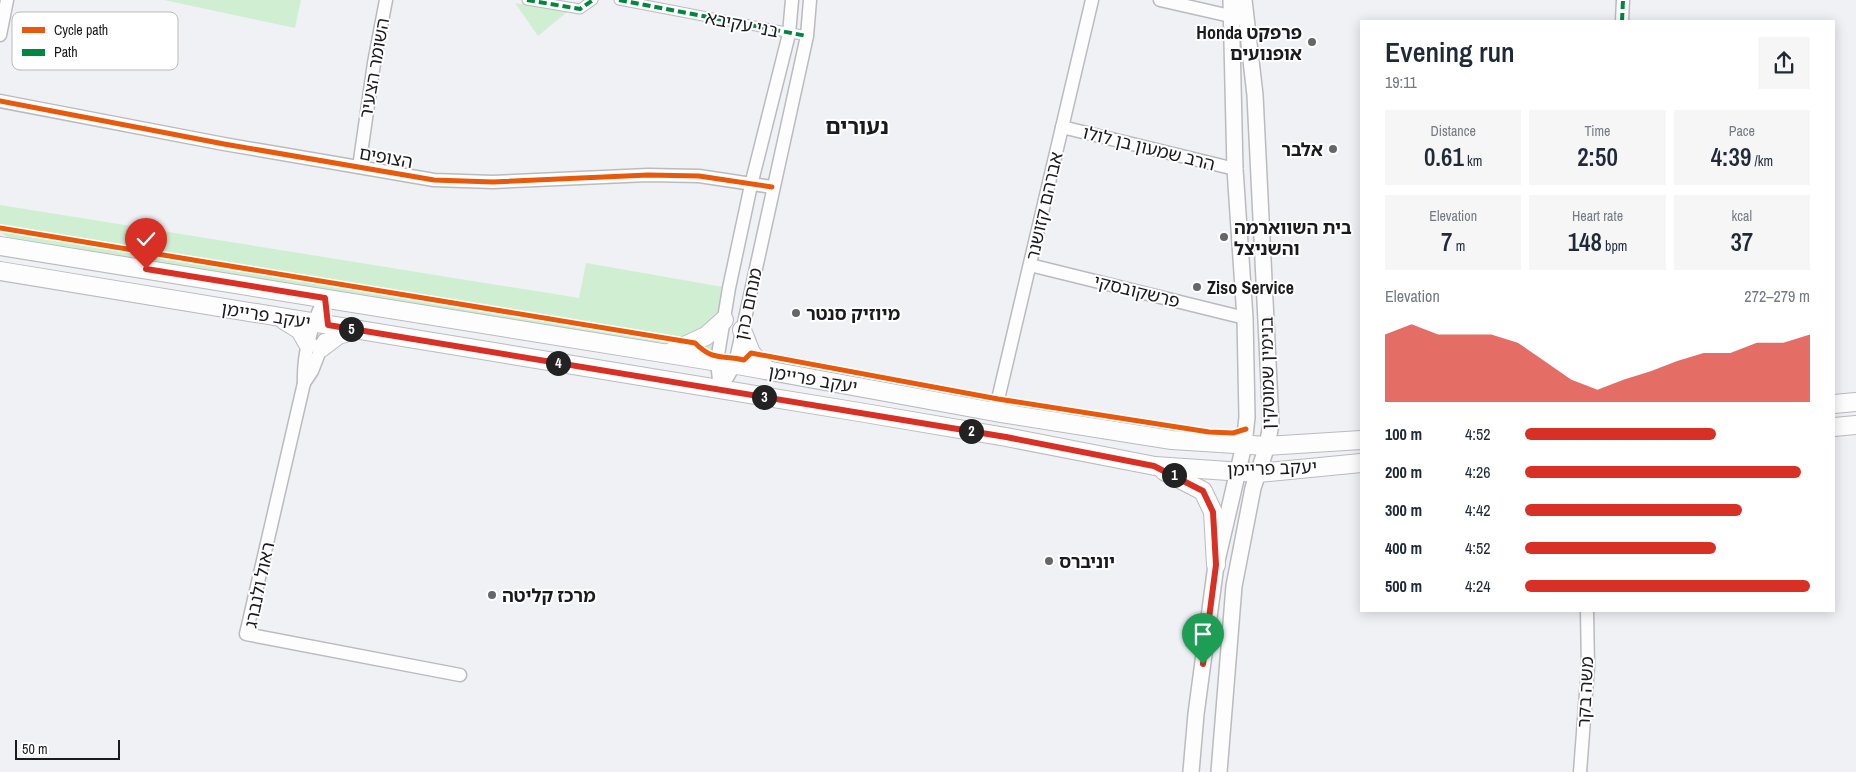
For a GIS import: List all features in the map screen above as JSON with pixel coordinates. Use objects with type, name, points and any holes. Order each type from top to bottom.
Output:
[{"type":"main road","name":"יעקב פריימן","points":[[4,245],[735,364],[995,412],[1172,440],[1267,446],[1360,440]]},
{"type":"main road","name":"יעקב פריימן","points":[[0,270],[1006,437],[1154,466],[1258,473],[1360,463]]},
{"type":"main road","points":[[280,317],[298,328],[314,346],[338,335],[357,330]]},
{"type":"main road","points":[[668,354],[706,336],[724,320]]},
{"type":"main road","points":[[742,330],[751,353],[767,370]]},
{"type":"main road","points":[[1835,404],[1856,402]]},
{"type":"main road","points":[[1835,427],[1856,425]]},
{"type":"main road","points":[[1154,466],[1203,491],[1213,512],[1216,565]]},
{"type":"street","points":[[0,35],[7,0]]},
{"type":"street","name":"השומר הצעיר","points":[[359,166],[374,63],[386,0]]},
{"type":"street","points":[[527,0],[580,9],[593,0]]},
{"type":"street","name":"בני עקיבא","points":[[619,0],[806,36]]},
{"type":"street","name":"מנחם כהן","points":[[720,390],[717,362],[724,320],[751,186],[789,34],[792,0]]},
{"type":"street","name":"מנחם כהן","points":[[720,390],[735,364],[806,36],[810,0]]},
{"type":"street","name":"אברהם קזושנר","points":[[995,412],[1092,0]]},
{"type":"street","points":[[1160,0],[1230,17],[1247,19]]},
{"type":"street","name":"בנימין שמוטקין","points":[[1191,772],[1196,714],[1216,565],[1244,445],[1247,417],[1245,318],[1235,169],[1231,0]]},
{"type":"street","name":"בנימין שמוטקין","points":[[1220,772],[1234,586],[1258,473],[1267,446],[1271,424],[1255,96],[1244,0]]},
{"type":"street","points":[[1622,20],[1623,0]]},
{"type":"street","name":"הצופים","points":[[0,101],[224,144],[434,180],[500,182],[648,175],[699,176],[751,186],[772,187]]},
{"type":"street","name":"הרב שמעון בן לולו","points":[[1062,127],[1235,169]]},
{"type":"street","name":"פרשקובסקי","points":[[1030,265],[1245,318]]},
{"type":"street","name":"ראול ולנברג","points":[[325,298],[314,346],[303,367],[304,383],[246,634],[460,675]]},
{"type":"street","name":"משה בקר","points":[[1580,772],[1588,667],[1587,612]]},
{"type":"green space","points":[[164,0],[301,0],[295,28]]},
{"type":"green space","points":[[515,3],[567,12],[538,36]]},
{"type":"green space","points":[[0,205],[579,298],[586,263],[729,288],[717,361],[27,250],[0,232]]},
{"type":"marked path","points":[[527,0],[580,9],[593,0]]},
{"type":"marked path","points":[[619,0],[807,36]]},
{"type":"marked path","points":[[1622,20],[1623,0]]},
{"type":"cycle path","points":[[0,101],[224,144],[434,180],[493,182],[648,175],[699,176],[772,187]]},
{"type":"cycle path","points":[[0,228],[695,343],[707,353],[718,356],[744,360],[751,353],[998,399],[1209,432],[1233,433],[1246,429]]},
{"type":"place","name":"Honda פרפקט אופנועים","points":[[1312,42]]},
{"type":"place","name":"אלבר","points":[[1333,149]]},
{"type":"place","name":"בית השווארמה והשניצל","points":[[1224,237]]},
{"type":"place","name":"Ziso Service","points":[[1197,287]]},
{"type":"place","name":"מיוזיק סנטר","points":[[796,313]]},
{"type":"place","name":"יוניברס","points":[[1049,561]]},
{"type":"place","name":"מרכז קליטה","points":[[492,595]]},
{"type":"district","name":"נעורים","points":[[857,126]]},
{"type":"route","points":[[146,269],[325,298],[328,325],[1006,437],[1154,466],[1203,491],[1213,512],[1216,565],[1203,664]]}]
